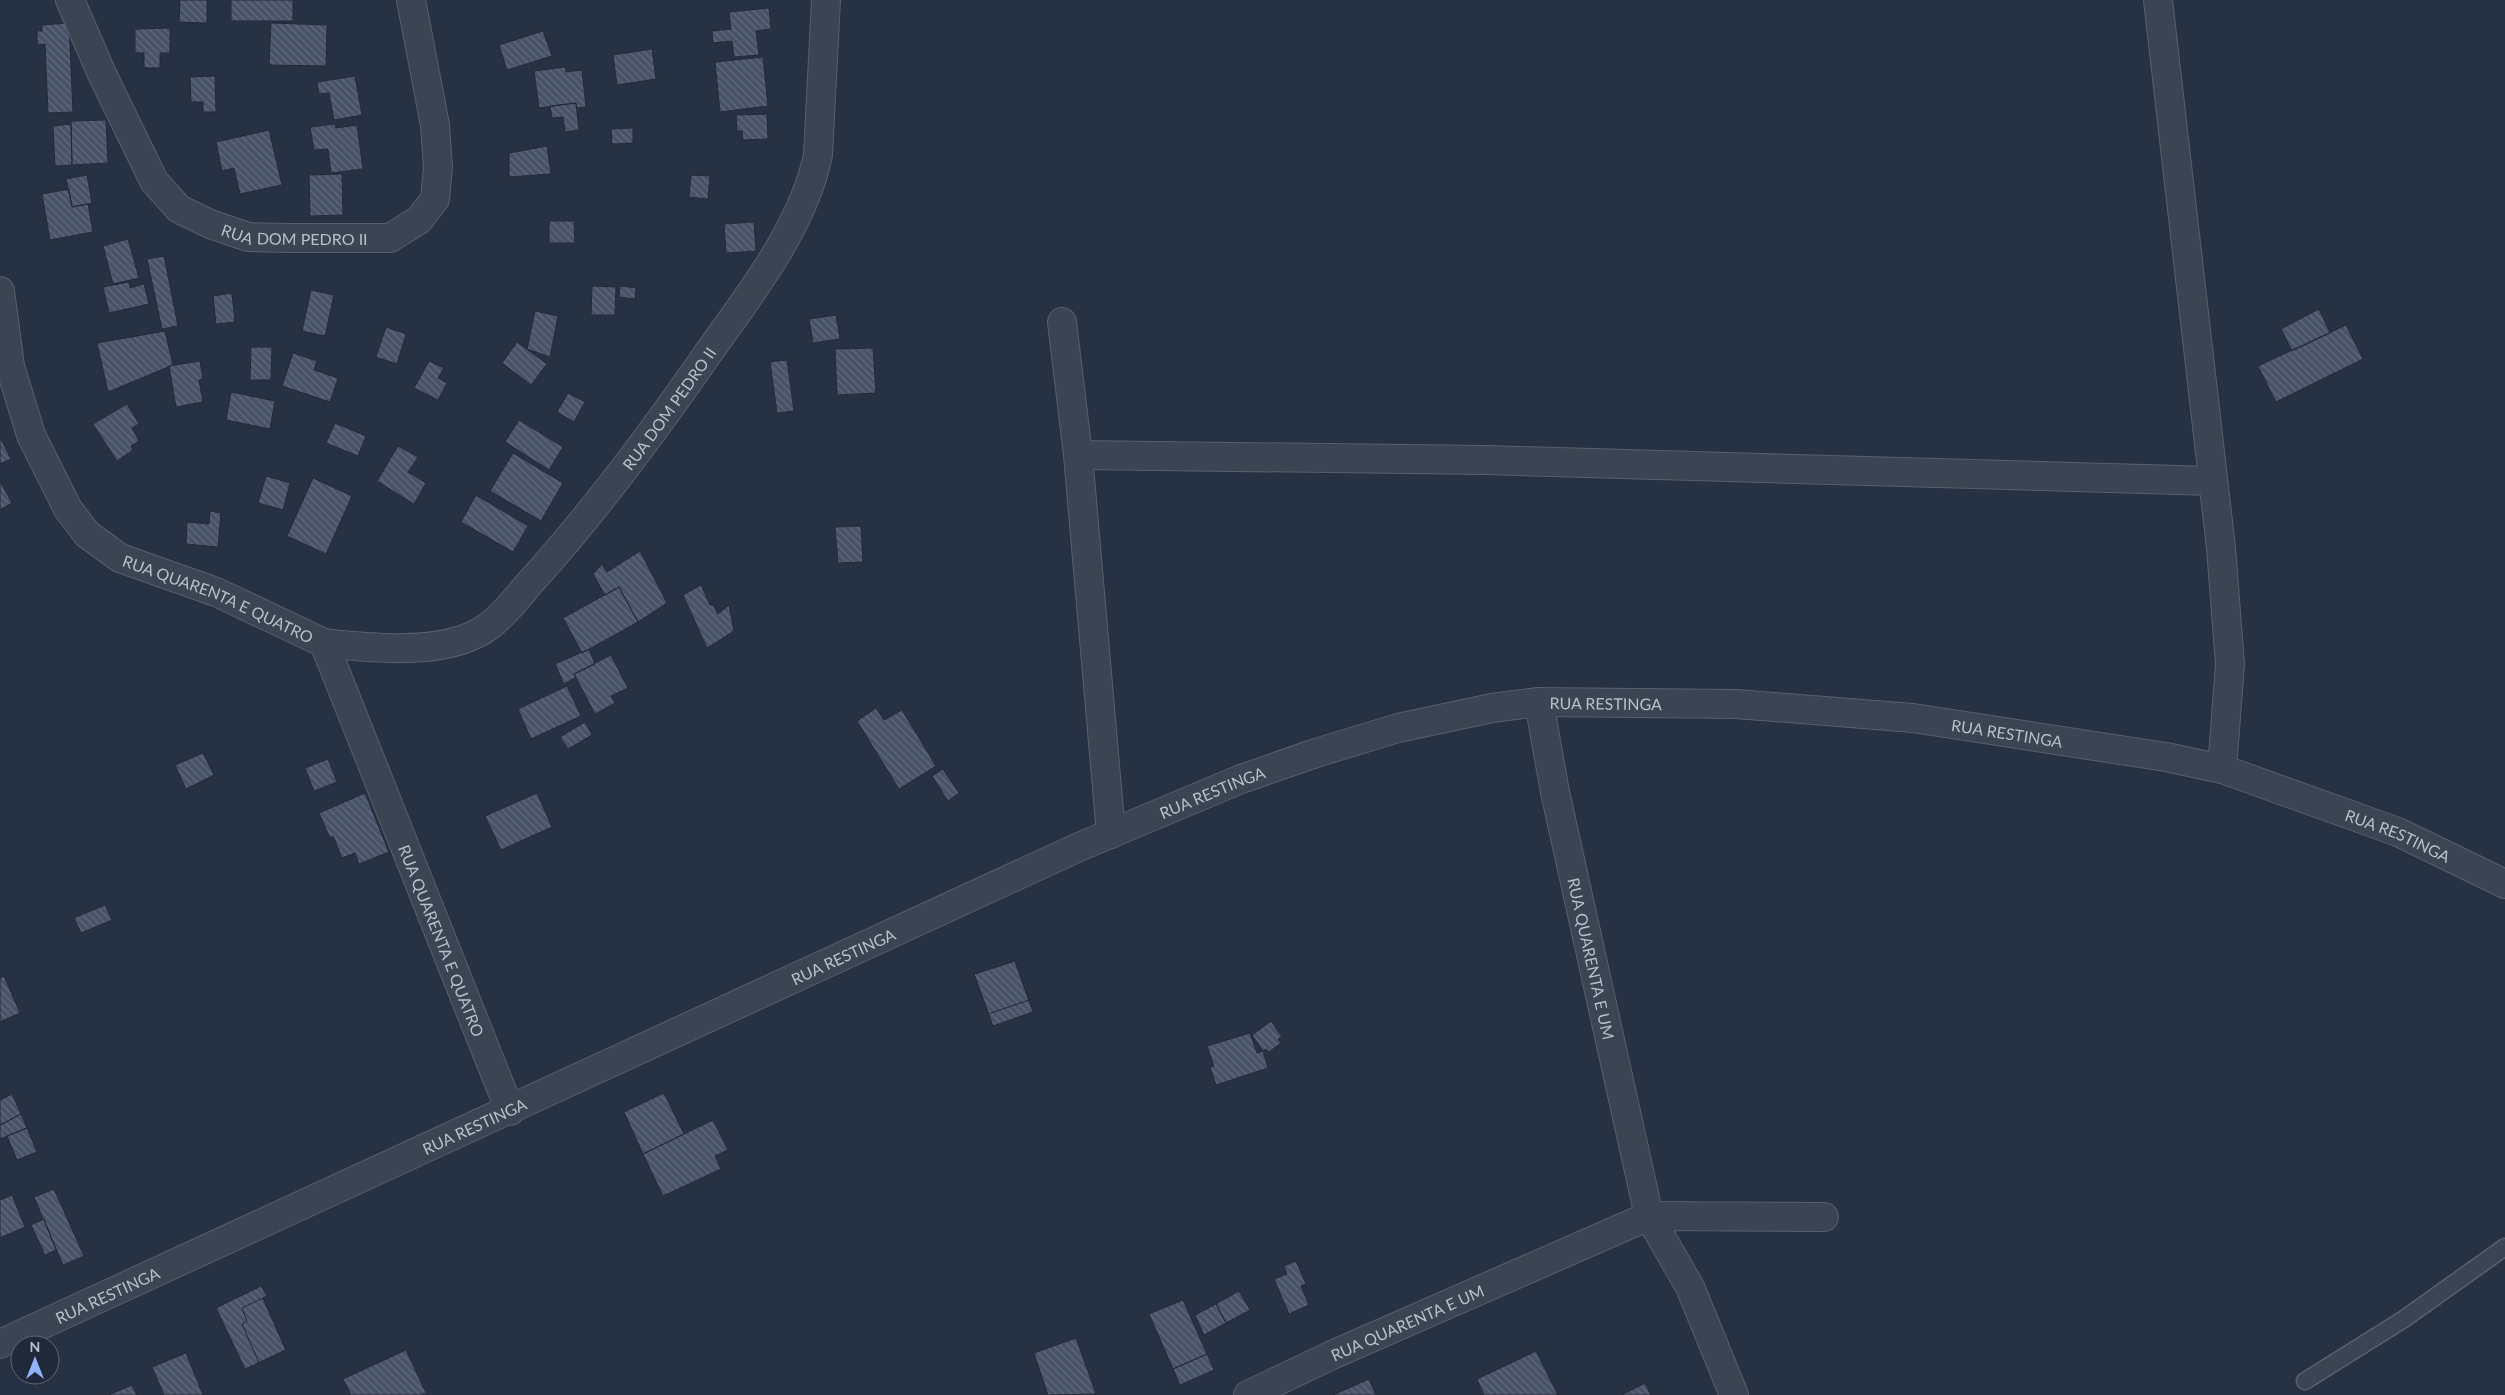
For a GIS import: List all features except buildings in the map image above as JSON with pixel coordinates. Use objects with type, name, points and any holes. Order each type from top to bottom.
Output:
[{"type":"street","name":"RUA DOM PEDRO II","points":[[70,0],[102,74],[154,181],[179,209],[210,224],[248,237],[390,238],[419,220],[435,199],[438,167],[435,125],[411,0]]},
{"type":"street","name":"RUA DOM PEDRO II","points":[[324,643],[376,649],[421,647],[448,643],[483,630],[504,611],[579,528],[684,388],[759,282],[804,202],[813,179],[818,155],[826,0]]},
{"type":"street","points":[[2158,0],[2221,548],[2230,664],[2222,769]]},
{"type":"street","name":"RUA QUARENTA E QUATRO","points":[[0,291],[10,366],[31,435],[68,508],[87,534],[120,558],[216,592],[324,643],[510,1110]]},
{"type":"street","points":[[1062,322],[1078,455],[1111,834]]},
{"type":"street","points":[[1078,455],[1485,460],[2213,481]]},
{"type":"street","name":"RUA RESTINGA","points":[[0,1344],[1111,834],[1240,779],[1398,728],[1492,708],[1539,702],[1736,704],[1913,718],[2166,757],[2222,769],[2398,832],[2505,884]]},
{"type":"street","name":"RUA QUARENTA E UM","points":[[1539,702],[1555,792],[1649,1216],[1690,1287],[1734,1395]]},
{"type":"street","name":"RUA QUARENTA E UM","points":[[1248,1395],[1332,1355],[1649,1216],[1824,1217]]},
{"type":"lane","points":[[2305,1381],[2404,1319],[2505,1247]]}]
